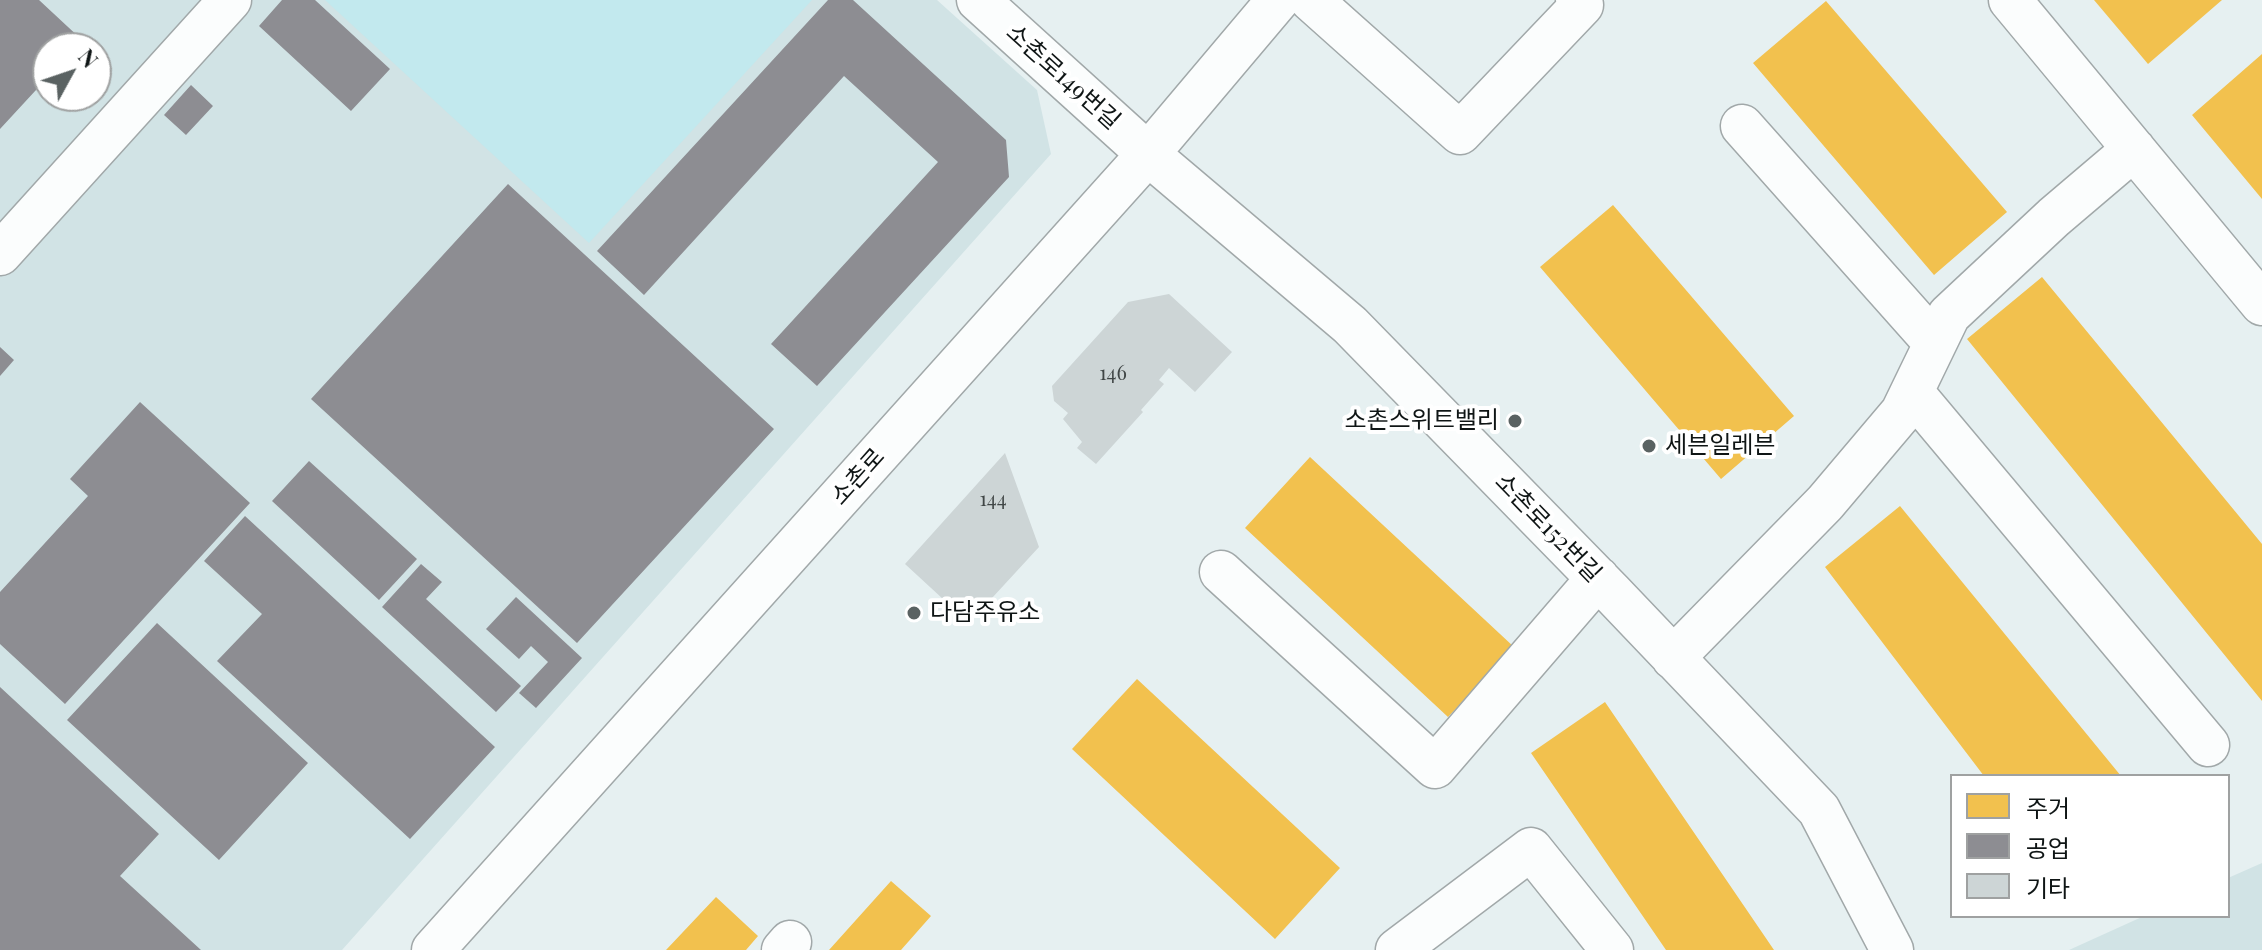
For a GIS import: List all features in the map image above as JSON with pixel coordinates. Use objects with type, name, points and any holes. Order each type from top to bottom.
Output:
[{"type":"street","points":[[0,254],[230,0]]},
{"type":"street","name":"소촌로149번길","points":[[978,0],[1148,154]]},
{"type":"street","name":"소촌로","points":[[433,950],[1148,154],[1278,0]]},
{"type":"street","points":[[1311,0],[1460,133],[1582,5],[1577,0]]},
{"type":"street","points":[[2010,0],[2262,304]]},
{"type":"street","points":[[1742,126],[1935,343]]},
{"type":"street","points":[[1673,658],[1825,503],[1902,412],[1949,315],[2054,217],[2134,149]]},
{"type":"street","name":"소촌로152번길","points":[[1148,154],[1350,325],[1598,578],[1819,810],[1892,950]]},
{"type":"street","points":[[1912,392],[2208,745]]},
{"type":"street","points":[[1221,572],[1435,767],[1598,578]]},
{"type":"street","points":[[1397,950],[1531,849],[1612,950]]},
{"type":"shaded area","points":[[0,0],[937,0],[1037,90],[1051,154],[342,950],[0,950]]},
{"type":"shaded area","points":[[325,0],[812,0],[589,243]]},
{"type":"shaded area","points":[[2262,863],[2262,950],[2069,950],[2140,918],[2230,918],[2230,877]]},
{"type":"building: 주거","points":[[2094,0],[2222,0],[2148,64]]},
{"type":"building: 주거","points":[[1826,1],[2007,212],[1934,275],[1753,63]]},
{"type":"building: 주거","points":[[2262,54],[2262,199],[2192,115]]},
{"type":"building: 주거","points":[[1613,205],[1794,416],[1721,479],[1540,267]]},
{"type":"building: 주거","points":[[2042,277],[2262,544],[2262,701],[1967,339]]},
{"type":"building: 주거","points":[[1310,457],[1514,647],[1448,717],[1245,528]]},
{"type":"building: 주거","points":[[1900,506],[2119,774],[1982,774],[1825,567]]},
{"type":"building: 주거","points":[[1137,679],[1340,868],[1275,939],[1072,749]]},
{"type":"building: 주거","points":[[1605,702],[1774,950],[1666,950],[1531,753]]},
{"type":"building: 주거","points":[[891,881],[931,916],[901,950],[829,950]]},
{"type":"building: 주거","points":[[716,897],[758,936],[746,950],[666,950]]},
{"type":"building: 공업","points":[[0,0],[39,0],[73,32],[32,32],[32,94],[0,129]]},
{"type":"building: 공업","points":[[282,0],[315,0],[390,69],[351,111],[259,26]]},
{"type":"building: 공업","points":[[828,0],[853,0],[1006,140],[1009,177],[817,386],[771,344],[938,162],[844,76],[644,295],[597,251]]},
{"type":"building: 공업","points":[[191,85],[213,106],[186,135],[164,115]]},
{"type":"building: 공업","points":[[508,184],[774,429],[577,643],[311,399]]},
{"type":"building: 공업","points":[[0,347],[14,360],[0,376]]},
{"type":"building: 공업","points":[[140,402],[250,503],[65,704],[0,644],[0,592],[88,496],[70,479]]},
{"type":"building: 공업","points":[[309,461],[417,559],[379,600],[272,501]]},
{"type":"building: 공업","points":[[245,516],[495,747],[410,839],[217,661],[262,614],[204,561]]},
{"type":"building: 공업","points":[[421,564],[442,582],[426,599],[521,686],[496,712],[382,607]]},
{"type":"building: 공업","points":[[516,597],[582,658],[536,708],[519,693],[548,662],[531,646],[519,659],[486,629]]},
{"type":"building: 공업","points":[[157,623],[308,763],[219,860],[67,720]]},
{"type":"building: 공업","points":[[0,687],[159,834],[120,876],[201,950],[0,950]]},
{"type":"building: 기타","points":[[1169,294],[1232,352],[1195,392],[1169,368],[1159,380],[1164,384],[1141,410],[1143,412],[1096,464],[1077,448],[1082,442],[1063,419],[1068,413],[1054,401],[1052,386],[1128,302]]},
{"type":"building: 기타","points":[[1005,453],[1039,547],[969,623],[905,564]]},
{"type":"place","name":"소촌스위트밸리","points":[[1515,421]]},
{"type":"place","name":"세븐일레븐","points":[[1649,446]]},
{"type":"place","name":"다담주유소","points":[[914,613]]}]
